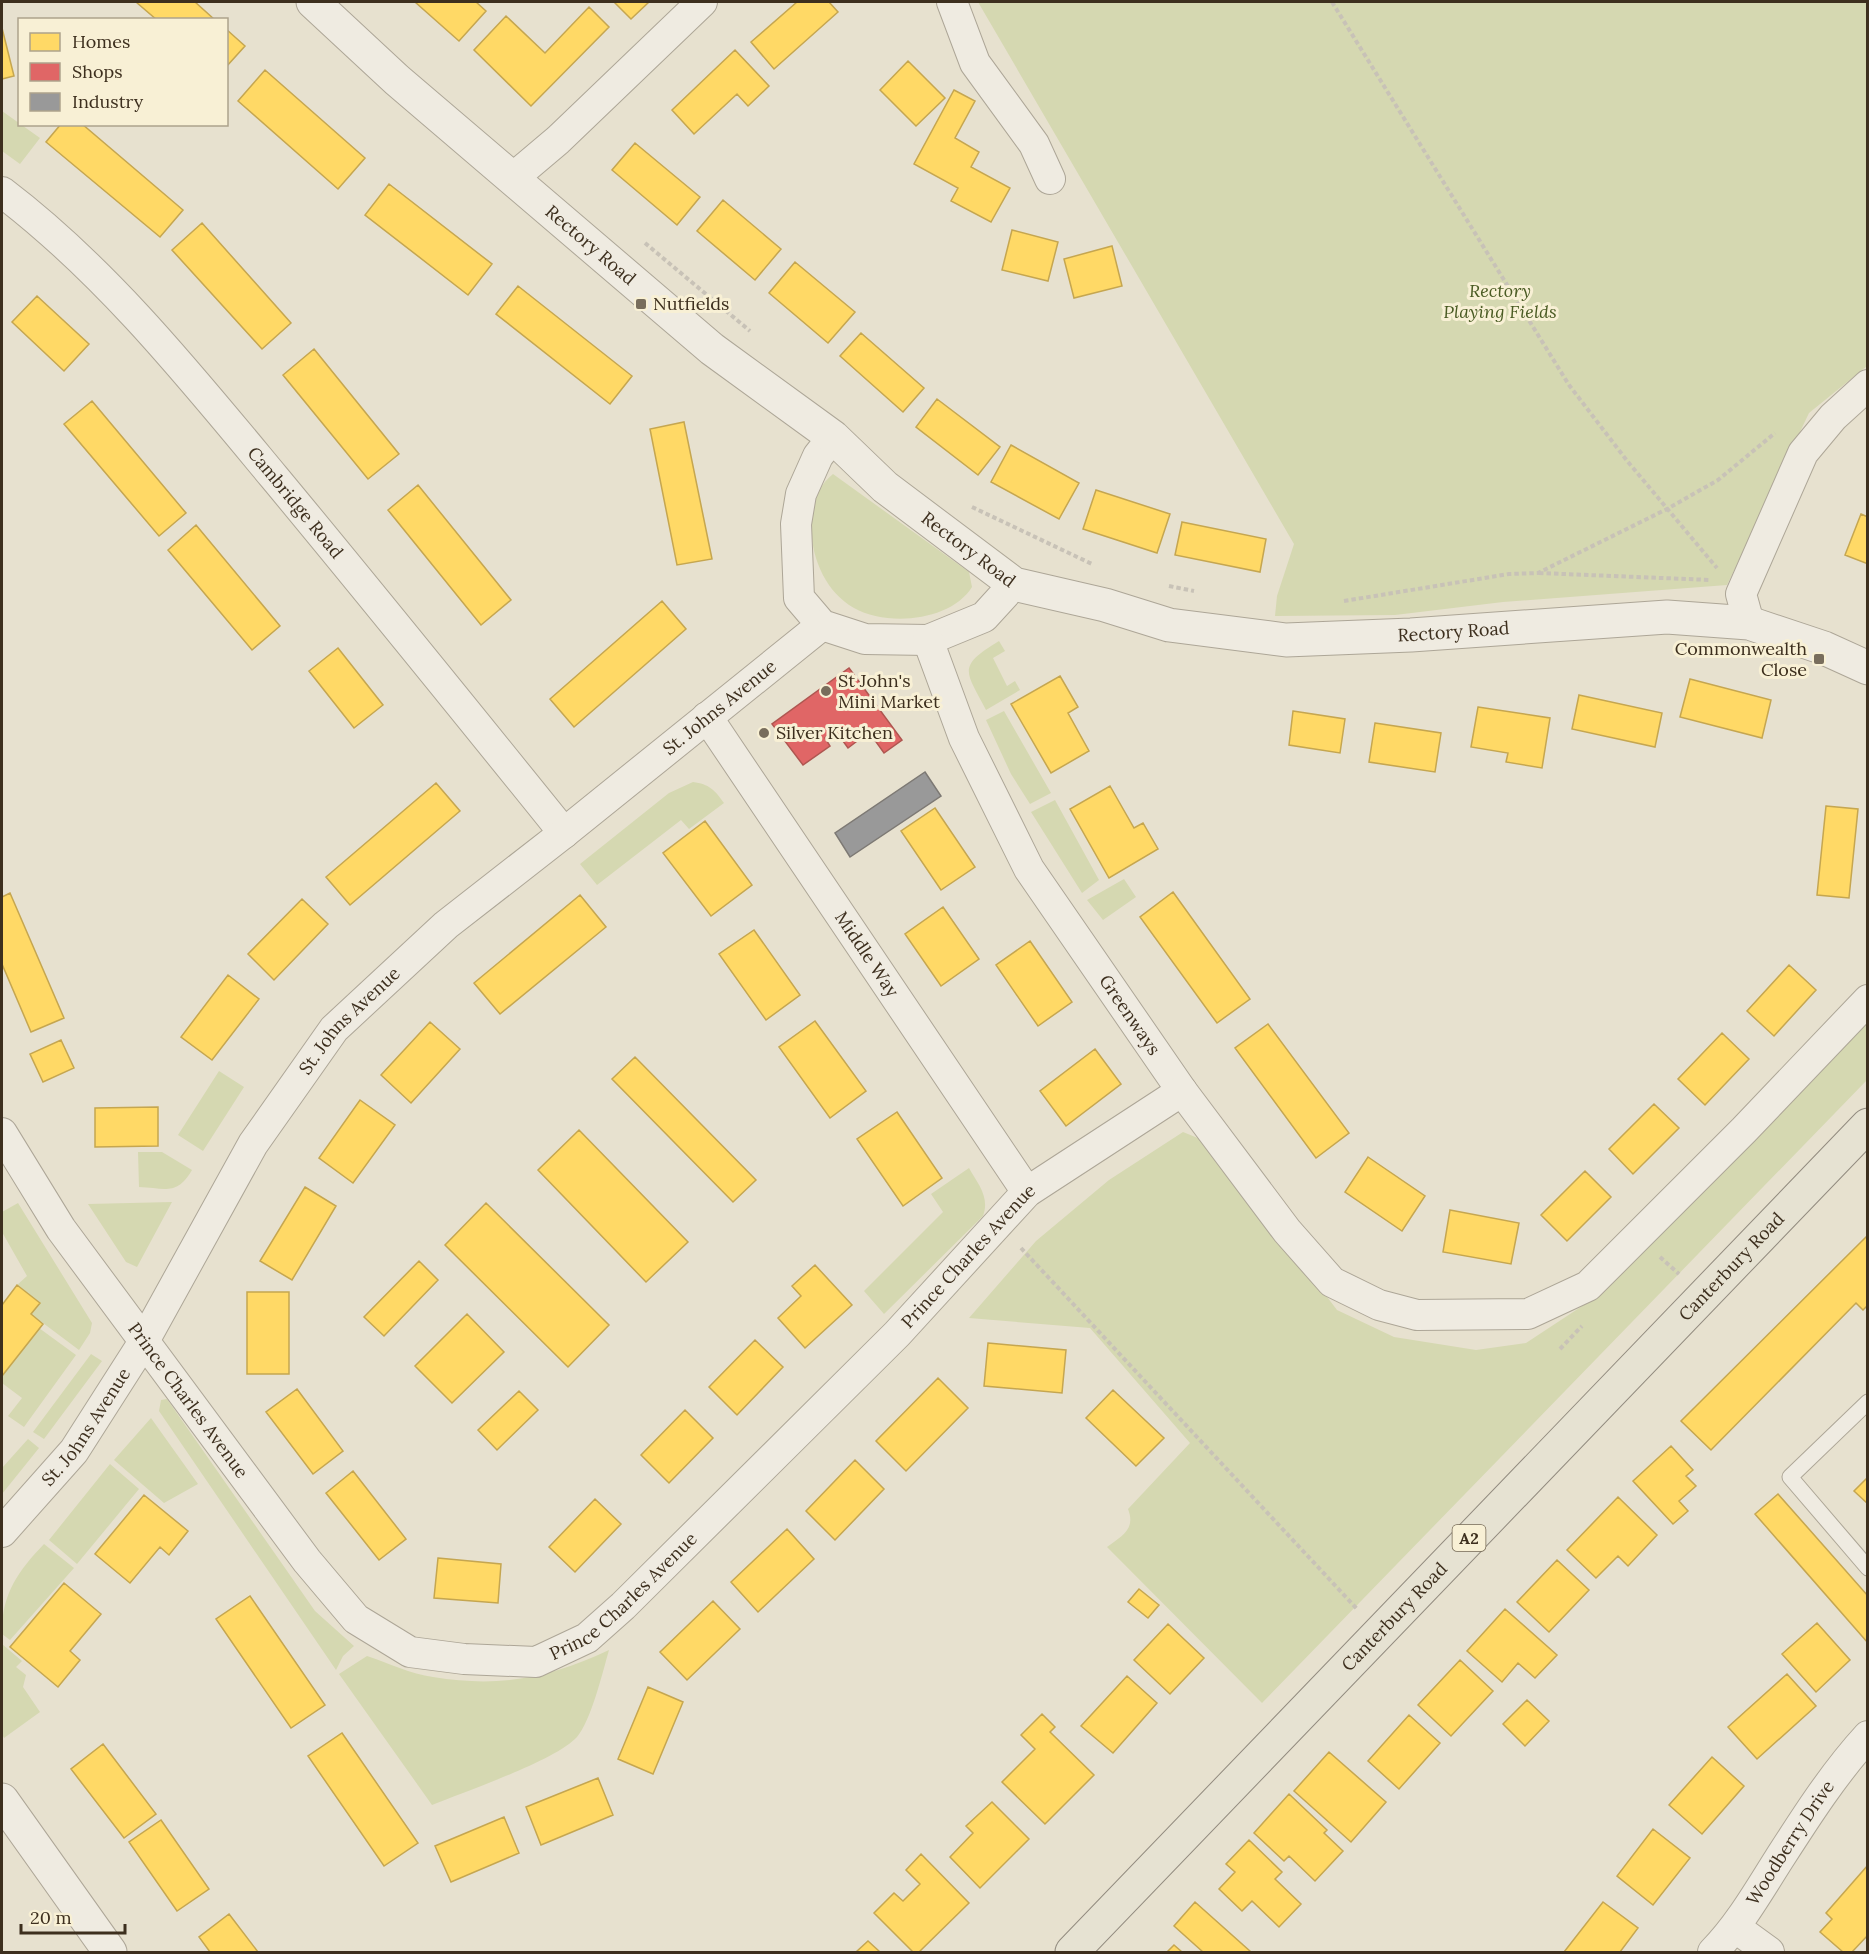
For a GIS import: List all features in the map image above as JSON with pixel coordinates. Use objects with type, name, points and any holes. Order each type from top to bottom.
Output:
[{"type":"main road","name":"Canterbury Road","points":[[1072,1953],[1868,1125]]},
{"type":"street","name":"Rectory Road","points":[[313,2],[397,80],[712,349],[833,437],[885,487],[1014,584],[1105,605],[1169,625],[1286,640],[1667,617],[1740,600],[1824,648],[1868,668]]},
{"type":"street","points":[[513,178],[558,140],[702,2]]},
{"type":"street","points":[[952,2],[975,63],[1034,144],[1050,179]]},
{"type":"street","name":"Cambridge Road","points":[[2,192],[35,218],[99,279],[205,394],[385,610],[564,833]]},
{"type":"street","points":[[1740,600],[1803,453],[1833,417],[1868,385]]},
{"type":"street","points":[[833,437],[818,456],[801,494],[796,524],[799,598],[822,625],[865,639],[928,640],[984,617],[1014,584]]},
{"type":"street","name":"St. Johns Avenue","points":[[2,1530],[74,1451],[143,1342],[253,1144],[334,1029],[446,925],[822,625]]},
{"type":"street","name":"Greenways","points":[[928,640],[964,738],[1029,869],[1182,1091],[1287,1231],[1332,1282],[1379,1305],[1417,1316],[1528,1314],[1588,1286],[1752,1122],[1868,1000]]},
{"type":"street","name":"Middle Way","points":[[707,717],[1027,1192]]},
{"type":"street","name":"Prince Charles Avenue","points":[[2,1133],[60,1229],[307,1561],[356,1620],[410,1652],[464,1659],[536,1662],[587,1638],[622,1606],[897,1334],[1027,1192],[1182,1091]]},
{"type":"street","name":"Woodberry Drive","points":[[1713,1953],[1736,1928],[1780,1857],[1851,1754],[1868,1736]]},
{"type":"street","points":[[2,1800],[110,1953]]},
{"type":"street","points":[[1736,1928],[1768,1953]]},
{"type":"lane","points":[[1868,1402],[1790,1477],[1868,1568]]},
{"type":"path","points":[[1332,2],[1569,385],[1740,600]]},
{"type":"path","points":[[638,237],[758,338]]},
{"type":"path","points":[[1538,573],[1667,509],[1718,480],[1779,430]]},
{"type":"path","points":[[969,505],[1041,542],[1104,568]]},
{"type":"path","points":[[1336,601],[1509,574],[1538,573],[1740,600]]},
{"type":"path","points":[[1159,584],[1204,592]]},
{"type":"path","points":[[1018,1246],[1360,1612]]},
{"type":"green space","name":"Rectory Playing Fields","points":[[978,2],[1867,2],[1867,366],[1809,413],[1727,585],[1503,602],[1395,615],[1275,616],[1277,596],[1294,544]]},
{"type":"green space","points":[[2,111],[18,122],[18,126],[23,126],[40,138],[20,164],[2,151]]},
{"type":"green space","points":[[833,474],[969,572],[972,587],[962,598],[934,614],[901,619],[868,614],[844,601],[827,582],[813,547],[815,502],[824,484]]},
{"type":"green space","points":[[999,641],[1005,651],[993,658],[1007,686],[1015,681],[1020,690],[986,710],[970,678],[969,671],[976,657]]},
{"type":"green space","points":[[1004,711],[1051,793],[1030,804],[1011,774],[986,720]]},
{"type":"green space","points":[[693,782],[711,788],[724,803],[689,829],[681,820],[597,885],[580,864],[669,793]]},
{"type":"green space","points":[[1055,800],[1099,880],[1082,893],[1031,812]]},
{"type":"green space","points":[[1124,879],[1136,897],[1103,920],[1087,900]]},
{"type":"green space","points":[[1867,1016],[1867,1080],[1262,1703],[1107,1547],[1129,1527],[1128,1509],[1190,1443],[1090,1328],[969,1318],[1036,1241],[1109,1180],[1183,1132],[1210,1143],[1337,1310],[1394,1337],[1476,1350],[1526,1343],[1605,1291]]},
{"type":"green space","points":[[219,1071],[244,1087],[203,1151],[178,1135]]},
{"type":"green space","points":[[138,1152],[162,1152],[192,1170],[181,1184],[170,1189],[139,1187]]},
{"type":"green space","points":[[969,1168],[984,1197],[983,1216],[884,1314],[864,1291],[943,1212],[931,1194]]},
{"type":"green space","points":[[172,1202],[137,1267],[126,1262],[88,1204]]},
{"type":"green space","points":[[18,1203],[92,1323],[90,1333],[79,1350],[31,1314],[40,1303],[17,1285],[27,1276],[2,1232],[2,1212]]},
{"type":"green space","points":[[39,1328],[76,1355],[24,1427],[8,1416],[22,1398],[2,1383],[2,1376]]},
{"type":"green space","points":[[91,1354],[102,1361],[44,1439],[33,1432]]},
{"type":"green space","points":[[167,1399],[315,1611],[354,1646],[343,1656],[336,1670],[159,1411],[161,1400]]},
{"type":"green space","points":[[151,1418],[198,1484],[164,1503],[114,1460]]},
{"type":"green space","points":[[28,1439],[39,1448],[2,1494],[2,1468]]},
{"type":"green space","points":[[110,1464],[139,1489],[77,1564],[49,1540]]},
{"type":"green space","points":[[44,1544],[74,1568],[10,1640],[2,1634],[4,1607],[19,1574]]},
{"type":"green space","points":[[2,1644],[22,1661],[16,1667],[26,1675],[23,1687],[40,1712],[4,1738],[2,1734]]},
{"type":"green space","points":[[609,1650],[592,1708],[577,1737],[550,1756],[432,1805],[339,1674],[367,1656],[425,1676],[457,1680],[502,1681],[566,1668]]},
{"type":"building: Homes","points":[[136,2],[195,2],[213,18],[155,18]]},
{"type":"building: Homes","points":[[415,2],[476,2],[486,11],[459,41]]},
{"type":"building: Homes","points":[[614,2],[649,2],[631,19]]},
{"type":"building: Homes","points":[[797,2],[829,2],[838,12],[774,69],[751,42]]},
{"type":"building: Homes","points":[[589,7],[609,27],[531,106],[474,50],[506,16],[545,53]]},
{"type":"building: Homes","points":[[2,28],[14,76],[2,79]]},
{"type":"building: Homes","points":[[228,31],[245,46],[228,65]]},
{"type":"building: Homes","points":[[735,50],[769,86],[748,106],[737,94],[694,134],[672,110]]},
{"type":"building: Homes","points":[[908,61],[945,98],[916,126],[880,90]]},
{"type":"building: Homes","points":[[265,70],[365,158],[338,189],[238,101]]},
{"type":"building: Homes","points":[[954,90],[975,101],[955,138],[979,152],[971,167],[1010,188],[991,222],[951,201],[958,188],[914,164]]},
{"type":"building: Homes","points":[[59,126],[84,126],[183,210],[160,237],[46,142]]},
{"type":"building: Homes","points":[[635,143],[700,197],[677,225],[612,170]]},
{"type":"building: Homes","points":[[389,184],[492,264],[468,295],[365,215]]},
{"type":"building: Homes","points":[[723,200],[781,249],[755,280],[697,231]]},
{"type":"building: Homes","points":[[202,223],[291,323],[262,349],[172,250]]},
{"type":"building: Homes","points":[[1012,230],[1058,242],[1048,281],[1002,270]]},
{"type":"building: Homes","points":[[1112,246],[1122,286],[1074,298],[1064,259]]},
{"type":"building: Homes","points":[[795,262],[855,312],[828,343],[769,293]]},
{"type":"building: Homes","points":[[518,286],[632,376],[610,404],[496,314]]},
{"type":"building: Homes","points":[[37,296],[89,344],[64,371],[12,322]]},
{"type":"building: Homes","points":[[861,333],[924,388],[903,412],[840,356]]},
{"type":"building: Homes","points":[[314,349],[399,454],[368,479],[283,375]]},
{"type":"building: Homes","points":[[937,399],[1000,447],[978,475],[916,427]]},
{"type":"building: Homes","points":[[92,401],[186,513],[159,536],[64,424]]},
{"type":"building: Homes","points":[[684,422],[712,559],[677,565],[650,429]]},
{"type":"building: Homes","points":[[1011,445],[1079,483],[1059,519],[991,482]]},
{"type":"building: Homes","points":[[418,485],[511,600],[481,625],[388,510]]},
{"type":"building: Homes","points":[[1096,490],[1170,514],[1157,553],[1083,529]]},
{"type":"building: Homes","points":[[1861,514],[1868,517],[1868,564],[1845,555]]},
{"type":"building: Homes","points":[[1182,522],[1266,539],[1260,572],[1175,555]]},
{"type":"building: Homes","points":[[196,525],[280,626],[252,650],[168,550]]},
{"type":"building: Homes","points":[[662,601],[686,629],[574,727],[550,699]]},
{"type":"building: Homes","points":[[338,648],[383,705],[354,728],[309,671]]},
{"type":"building: Homes","points":[[1060,676],[1078,707],[1068,713],[1089,751],[1051,773],[1011,704]]},
{"type":"building: Homes","points":[[1690,679],[1771,700],[1762,738],[1680,717]]},
{"type":"building: Homes","points":[[1579,695],[1662,713],[1655,747],[1572,729]]},
{"type":"building: Homes","points":[[1478,707],[1550,718],[1542,768],[1506,762],[1508,753],[1471,747]]},
{"type":"building: Homes","points":[[1293,711],[1345,719],[1340,753],[1289,745]]},
{"type":"building: Homes","points":[[1375,723],[1441,733],[1435,772],[1369,762]]},
{"type":"building: Homes","points":[[436,783],[460,811],[350,905],[326,877]]},
{"type":"building: Homes","points":[[1110,786],[1134,828],[1143,823],[1158,849],[1109,878],[1070,809]]},
{"type":"building: Homes","points":[[1826,806],[1858,809],[1849,898],[1817,895]]},
{"type":"building: Homes","points":[[935,808],[975,867],[941,890],[901,831]]},
{"type":"building: Homes","points":[[705,821],[752,885],[711,916],[663,853]]},
{"type":"building: Homes","points":[[1173,892],[1250,999],[1217,1023],[1140,917]]},
{"type":"building: Homes","points":[[10,893],[64,1018],[31,1032],[2,964],[2,897]]},
{"type":"building: Homes","points":[[580,895],[606,927],[500,1014],[474,983]]},
{"type":"building: Homes","points":[[302,899],[328,924],[274,980],[248,954]]},
{"type":"building: Homes","points":[[943,907],[979,959],[941,986],[905,934]]},
{"type":"building: Homes","points":[[754,930],[800,995],[766,1020],[719,954]]},
{"type":"building: Homes","points":[[1030,941],[1072,1002],[1038,1026],[996,965]]},
{"type":"building: Homes","points":[[1789,965],[1816,990],[1774,1036],[1747,1011]]},
{"type":"building: Homes","points":[[228,975],[259,999],[212,1060],[181,1037]]},
{"type":"building: Homes","points":[[815,1021],[866,1091],[830,1118],[779,1047]]},
{"type":"building: Homes","points":[[430,1022],[460,1049],[411,1103],[381,1075]]},
{"type":"building: Homes","points":[[1268,1024],[1349,1133],[1316,1158],[1235,1048]]},
{"type":"building: Homes","points":[[1722,1033],[1749,1059],[1705,1105],[1678,1079]]},
{"type":"building: Homes","points":[[61,1040],[74,1068],[43,1082],[30,1054]]},
{"type":"building: Homes","points":[[1095,1049],[1121,1084],[1066,1126],[1040,1091]]},
{"type":"building: Homes","points":[[635,1057],[756,1180],[733,1202],[612,1079]]},
{"type":"building: Homes","points":[[360,1100],[395,1125],[353,1183],[319,1158]]},
{"type":"building: Homes","points":[[1654,1104],[1679,1128],[1633,1174],[1609,1149]]},
{"type":"building: Homes","points":[[158,1107],[158,1146],[95,1147],[95,1108]]},
{"type":"building: Homes","points":[[897,1112],[942,1178],[903,1206],[857,1139]]},
{"type":"building: Homes","points":[[579,1130],[688,1242],[646,1282],[538,1170]]},
{"type":"building: Homes","points":[[1368,1157],[1425,1196],[1402,1231],[1345,1192]]},
{"type":"building: Homes","points":[[1585,1171],[1611,1197],[1567,1241],[1541,1215]]},
{"type":"building: Homes","points":[[305,1187],[336,1206],[292,1280],[260,1261]]},
{"type":"building: Homes","points":[[486,1203],[609,1325],[568,1367],[445,1245]]},
{"type":"building: Homes","points":[[1450,1210],[1519,1223],[1511,1264],[1443,1252]]},
{"type":"building: Homes","points":[[1868,1235],[1868,1305],[1863,1310],[1856,1303],[1711,1450],[1681,1421]]},
{"type":"building: Homes","points":[[419,1261],[438,1280],[384,1336],[364,1317]]},
{"type":"building: Homes","points":[[815,1265],[852,1305],[805,1348],[778,1318],[801,1296],[792,1286]]},
{"type":"building: Homes","points":[[17,1285],[40,1303],[31,1314],[43,1324],[2,1376],[2,1305]]},
{"type":"building: Homes","points":[[247,1292],[289,1292],[289,1374],[247,1374]]},
{"type":"building: Homes","points":[[467,1314],[504,1352],[452,1403],[415,1366]]},
{"type":"building: Homes","points":[[755,1340],[783,1367],[737,1415],[709,1387]]},
{"type":"building: Homes","points":[[988,1343],[1066,1350],[1062,1393],[984,1386]]},
{"type":"building: Homes","points":[[938,1378],[968,1408],[906,1471],[876,1441]]},
{"type":"building: Homes","points":[[297,1389],[343,1451],[313,1474],[266,1412]]},
{"type":"building: Homes","points":[[1113,1390],[1164,1438],[1136,1466],[1086,1418]]},
{"type":"building: Homes","points":[[519,1391],[538,1410],[497,1450],[478,1430]]},
{"type":"building: Homes","points":[[685,1410],[713,1438],[669,1483],[641,1455]]},
{"type":"building: Homes","points":[[1671,1446],[1693,1470],[1686,1476],[1696,1486],[1679,1501],[1688,1511],[1673,1524],[1633,1481]]},
{"type":"building: Homes","points":[[855,1460],[884,1489],[835,1540],[806,1511]]},
{"type":"building: Homes","points":[[353,1471],[406,1539],[379,1560],[326,1493]]},
{"type":"building: Homes","points":[[1868,1477],[1868,1504],[1854,1491]]},
{"type":"building: Homes","points":[[1778,1494],[1868,1596],[1868,1643],[1755,1514]]},
{"type":"building: Homes","points":[[144,1495],[188,1531],[169,1555],[160,1547],[130,1583],[95,1554]]},
{"type":"building: Homes","points":[[1618,1497],[1657,1535],[1628,1566],[1618,1556],[1596,1578],[1567,1550]]},
{"type":"building: Homes","points":[[595,1499],[621,1524],[575,1572],[549,1547]]},
{"type":"building: Homes","points":[[787,1529],[814,1559],[758,1612],[731,1582]]},
{"type":"building: Homes","points":[[438,1558],[501,1564],[498,1603],[434,1598]]},
{"type":"building: Homes","points":[[1557,1560],[1589,1590],[1549,1632],[1517,1602]]},
{"type":"building: Homes","points":[[64,1583],[101,1614],[70,1651],[80,1660],[58,1687],[10,1647]]},
{"type":"building: Homes","points":[[1139,1589],[1159,1605],[1148,1618],[1128,1602]]},
{"type":"building: Homes","points":[[250,1596],[325,1705],[291,1728],[216,1619]]},
{"type":"building: Homes","points":[[713,1601],[740,1629],[687,1680],[660,1652]]},
{"type":"building: Homes","points":[[1505,1609],[1557,1655],[1535,1678],[1518,1663],[1502,1682],[1467,1651]]},
{"type":"building: Homes","points":[[1817,1623],[1850,1660],[1816,1692],[1782,1654]]},
{"type":"building: Homes","points":[[1168,1624],[1204,1658],[1170,1694],[1134,1660]]},
{"type":"building: Homes","points":[[1460,1660],[1493,1691],[1451,1736],[1418,1705]]},
{"type":"building: Homes","points":[[1787,1674],[1816,1706],[1757,1759],[1728,1727]]},
{"type":"building: Homes","points":[[1127,1676],[1157,1703],[1113,1753],[1081,1726]]},
{"type":"building: Homes","points":[[648,1687],[683,1702],[653,1774],[618,1759]]},
{"type":"building: Homes","points":[[1527,1700],[1549,1721],[1525,1746],[1503,1724]]},
{"type":"building: Homes","points":[[1042,1714],[1055,1727],[1050,1732],[1094,1775],[1045,1824],[1002,1782],[1035,1749],[1021,1735]]},
{"type":"building: Homes","points":[[1409,1715],[1440,1743],[1399,1789],[1368,1761]]},
{"type":"building: Homes","points":[[342,1733],[418,1843],[384,1866],[308,1756]]},
{"type":"building: Homes","points":[[103,1744],[156,1814],[124,1838],[71,1769]]},
{"type":"building: Homes","points":[[1329,1752],[1386,1802],[1351,1842],[1294,1791]]},
{"type":"building: Homes","points":[[1712,1757],[1744,1786],[1702,1834],[1669,1805]]},
{"type":"building: Homes","points":[[598,1778],[613,1815],[541,1845],[526,1807]]},
{"type":"building: Homes","points":[[1289,1794],[1327,1830],[1324,1833],[1343,1851],[1315,1881],[1289,1856],[1284,1861],[1254,1833]]},
{"type":"building: Homes","points":[[992,1802],[1029,1839],[980,1888],[950,1857],[973,1833],[966,1826]]},
{"type":"building: Homes","points":[[504,1817],[519,1853],[451,1882],[435,1846]]},
{"type":"building: Homes","points":[[161,1820],[209,1889],[177,1911],[129,1842]]},
{"type":"building: Homes","points":[[1653,1829],[1690,1858],[1653,1905],[1617,1876]]},
{"type":"building: Homes","points":[[1249,1840],[1282,1872],[1275,1879],[1301,1904],[1279,1927],[1252,1901],[1242,1911],[1219,1889],[1235,1872],[1226,1864]]},
{"type":"building: Homes","points":[[921,1854],[969,1903],[919,1952],[913,1952],[874,1913],[894,1893],[903,1901],[920,1884],[906,1870]]},
{"type":"building: Homes","points":[[1868,1865],[1868,1935],[1852,1952],[1843,1952],[1820,1932],[1832,1919],[1826,1913]]},
{"type":"building: Homes","points":[[1195,1902],[1251,1952],[1203,1952],[1174,1926]]},
{"type":"building: Homes","points":[[1603,1902],[1638,1928],[1620,1952],[1564,1952]]},
{"type":"building: Homes","points":[[229,1914],[258,1952],[210,1952],[199,1937]]},
{"type":"building: Homes","points":[[868,1941],[880,1952],[856,1952]]},
{"type":"building: Homes","points":[[1174,1945],[1182,1952],[1167,1952]]},
{"type":"building: Shops","points":[[849,668],[902,740],[884,753],[869,732],[848,748],[835,730],[825,738],[830,746],[803,765],[772,724]]},
{"type":"building: Industry","points":[[925,772],[941,796],[850,857],[835,833]]},
{"type":"place","name":"Nutfields","points":[[641,304]]},
{"type":"place","name":"Commonwealth Close","points":[[1819,659]]},
{"type":"place","name":"St John's Mini Market","points":[[826,691]]},
{"type":"place","name":"Silver Kitchen","points":[[764,733]]}]
